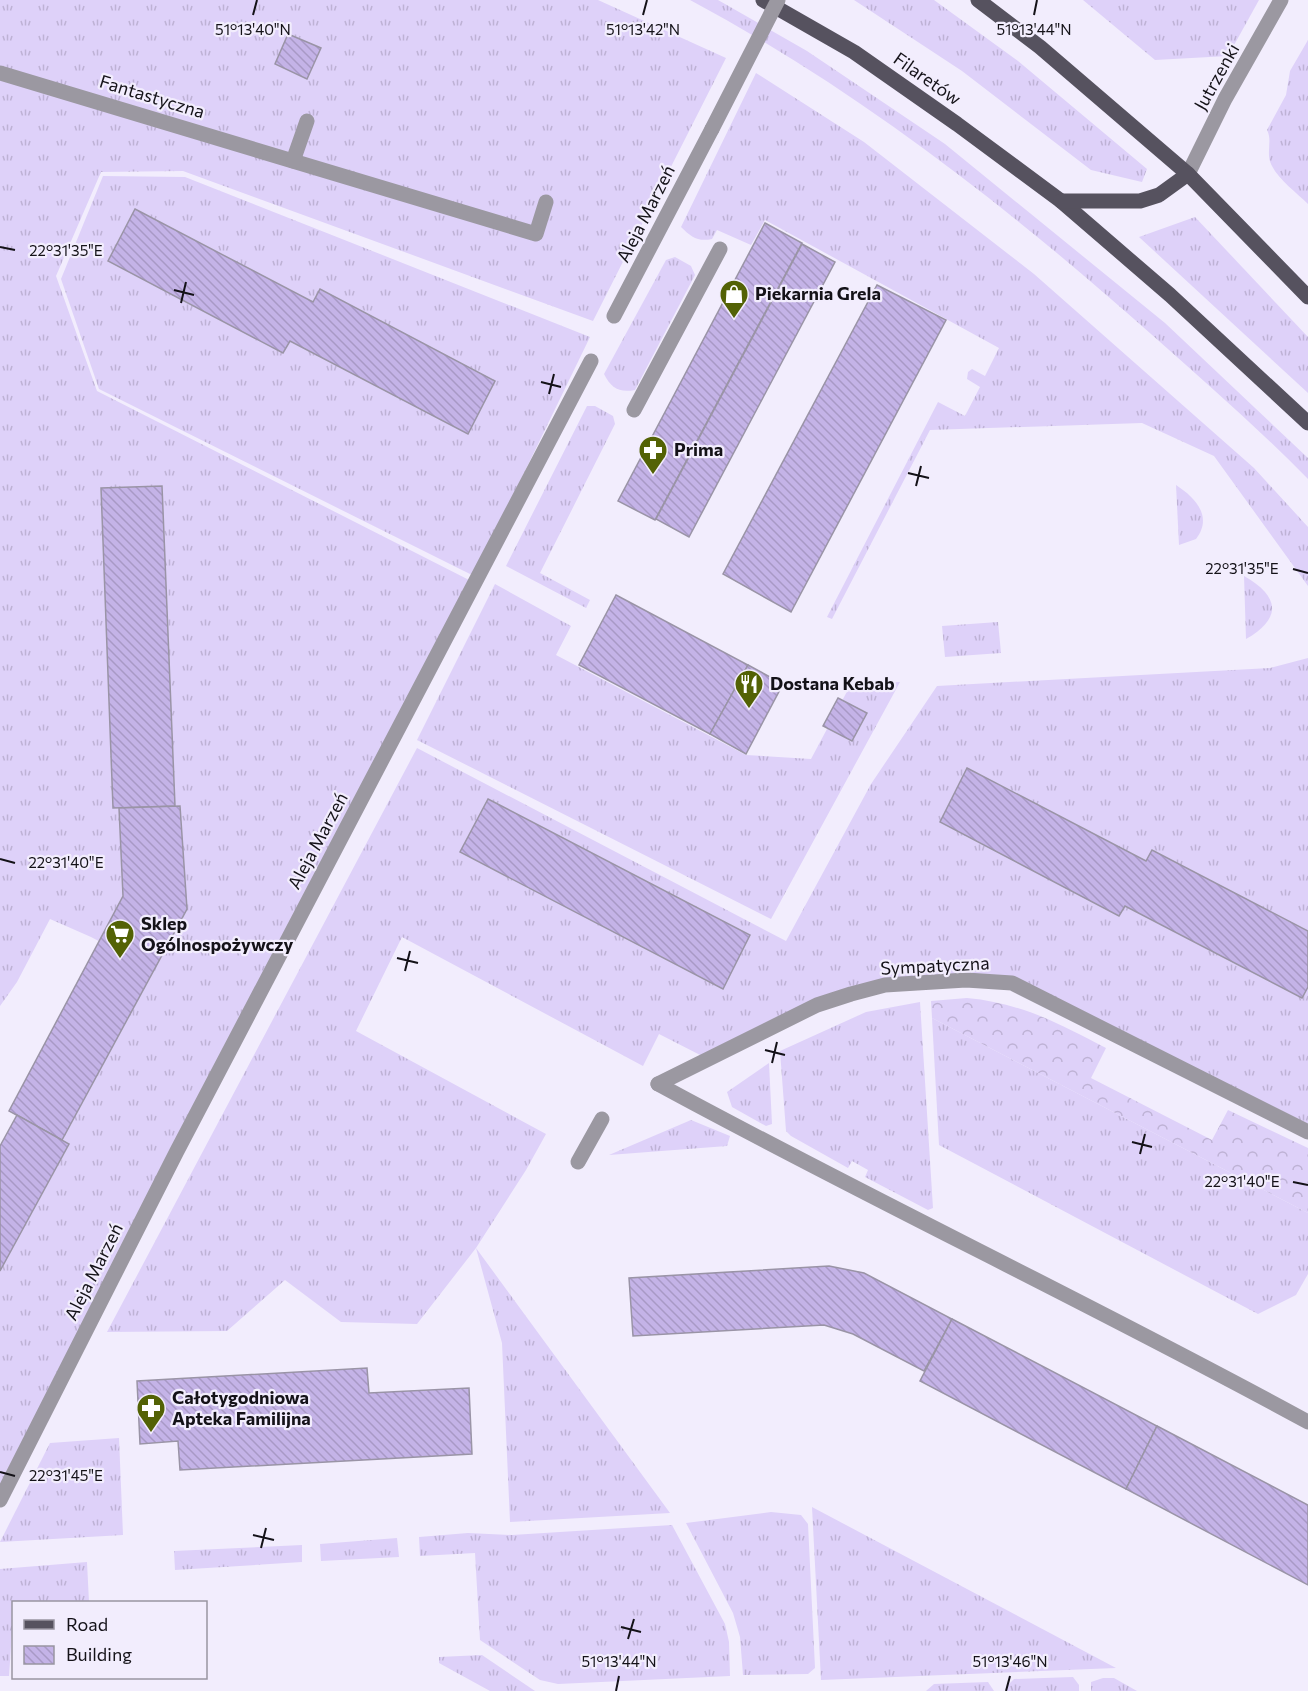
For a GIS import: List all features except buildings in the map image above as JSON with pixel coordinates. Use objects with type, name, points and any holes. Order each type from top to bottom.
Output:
[{"type":"main road","name":"Filaretów","points":[[763,0],[854,52],[1061,201],[1170,295],[1308,423]]},
{"type":"main road","points":[[978,0],[1040,47],[1188,174],[1308,297]]},
{"type":"main road","points":[[1061,201],[1140,201],[1159,195],[1188,174]]},
{"type":"street","name":"Aleja Marzeń","points":[[614,316],[778,0]]},
{"type":"street","name":"Jutrzenki","points":[[1188,174],[1225,99],[1281,0]]},
{"type":"street","name":"Fantastyczna","points":[[0,73],[536,234],[546,202]]},
{"type":"street","points":[[293,161],[308,121]]},
{"type":"street","points":[[634,410],[720,249]]},
{"type":"street","name":"Aleja Marzeń","points":[[0,1500],[177,1151],[591,361]]},
{"type":"street","name":"Sympatyczna","points":[[1308,1132],[1012,983],[966,980],[885,985],[851,994],[817,1005],[658,1084],[778,1150],[938,1228],[1308,1422]]},
{"type":"street","points":[[578,1162],[602,1119]]},
{"type":"green space","points":[[0,0],[598,0],[726,58],[593,321],[183,171],[101,172],[56,276],[97,391],[475,583],[0,1500],[0,1271],[69,1145],[62,1140],[154,970],[91,937],[50,919],[17,982],[0,1006]]},
{"type":"green space","points":[[690,0],[718,0],[807,51],[945,144],[1165,323],[1308,458],[1308,479],[1251,423],[1151,334],[1043,241],[987,197],[872,112],[813,72]]},
{"type":"green space","points":[[854,0],[934,0],[1018,61],[1147,169],[1142,182],[1091,170],[962,71]]},
{"type":"green space","points":[[1083,0],[1259,0],[1228,56],[1155,60]]},
{"type":"green space","points":[[1308,40],[1308,204],[1272,166],[1267,130],[1286,95],[1290,71]]},
{"type":"green space","points":[[756,73],[864,142],[1034,274],[1254,468],[1308,527],[1308,586],[1214,456],[1142,423],[930,430],[832,619],[827,617],[938,402],[965,416],[980,387],[967,379],[968,372],[972,369],[985,376],[999,348],[765,220],[751,245],[717,230],[712,239],[699,239],[681,227]]},
{"type":"green space","points":[[103,176],[185,177],[590,337],[474,576],[99,389],[61,279]]},
{"type":"green space","points":[[1195,217],[1308,337],[1308,393],[1139,237]]},
{"type":"green space","points":[[675,257],[691,266],[695,275],[635,390],[624,391],[616,388],[604,374],[666,260]]},
{"type":"green space","points":[[587,406],[595,406],[613,416],[615,424],[540,573],[590,600],[586,608],[506,566]]},
{"type":"green space","points":[[1176,485],[1196,502],[1203,523],[1196,539],[1179,545]]},
{"type":"green space","points":[[1244,576],[1265,591],[1272,608],[1271,616],[1266,624],[1246,639]]},
{"type":"green space","points":[[495,584],[571,626],[556,655],[746,755],[811,759],[851,684],[900,682],[771,919],[417,740]]},
{"type":"green space","points":[[998,622],[1001,653],[945,657],[942,626]]},
{"type":"green space","points":[[1308,658],[1308,1132],[1012,983],[885,985],[706,1058],[659,1034],[643,1066],[402,937],[356,1031],[546,1134],[476,1248],[417,1324],[341,1322],[285,1280],[227,1331],[107,1332],[417,748],[786,941],[871,784],[937,686],[1270,668]]},
{"type":"green space","points":[[967,998],[1022,1009],[1106,1048],[1091,1078],[1212,1140],[1228,1110],[1308,1148],[1308,1213],[932,1018],[931,1001]]},
{"type":"green space","points":[[920,1002],[933,1208],[928,1210],[865,1177],[868,1170],[852,1161],[848,1168],[786,1131],[780,1051],[866,1012]]},
{"type":"green space","points":[[932,1018],[1308,1213],[1308,1274],[1296,1295],[1258,1314],[939,1145]]},
{"type":"green space","points":[[769,1063],[772,1124],[766,1126],[732,1107],[727,1092]]},
{"type":"green space","points":[[691,1120],[730,1136],[727,1146],[609,1155]]},
{"type":"green space","points":[[476,1248],[670,1513],[510,1522],[502,1343]]},
{"type":"green space","points":[[119,1438],[123,1535],[0,1542],[50,1443]]},
{"type":"green space","points":[[812,1507],[1116,1668],[821,1680]]},
{"type":"green space","points":[[771,1512],[801,1515],[808,1524],[815,1668],[808,1674],[743,1675],[740,1637],[733,1613],[686,1523]]},
{"type":"green space","points":[[672,1525],[725,1624],[729,1642],[730,1676],[558,1684],[540,1680],[480,1640],[475,1553],[420,1556],[419,1537],[468,1533],[512,1535]]},
{"type":"green space","points":[[397,1538],[399,1557],[321,1561],[320,1544]]},
{"type":"green space","points":[[302,1545],[302,1562],[175,1570],[174,1551]]},
{"type":"green space","points":[[87,1562],[89,1601],[12,1601],[9,1676],[0,1676],[0,1569]]},
{"type":"green space","points":[[482,1655],[535,1691],[490,1691],[439,1663],[439,1657]]},
{"type":"green space","points":[[1073,1677],[1079,1685],[1079,1691],[1007,1691],[1007,1686],[1014,1679]]},
{"type":"green space","points":[[1103,1678],[1114,1678],[1137,1691],[1091,1691],[1091,1682]]},
{"type":"green space","points":[[988,1682],[994,1691],[926,1691],[934,1684]]},
{"type":"place","name":"Piekarnia Grela","points":[[734,320]]},
{"type":"place","name":"Prima","points":[[653,476]]},
{"type":"place","name":"Dostana Kebab","points":[[749,710]]},
{"type":"place","name":"Sklep Ogólnospożywczy","points":[[120,960]]},
{"type":"place","name":"Całotygodniowa Apteka Familijna","points":[[151,1434]]}]
